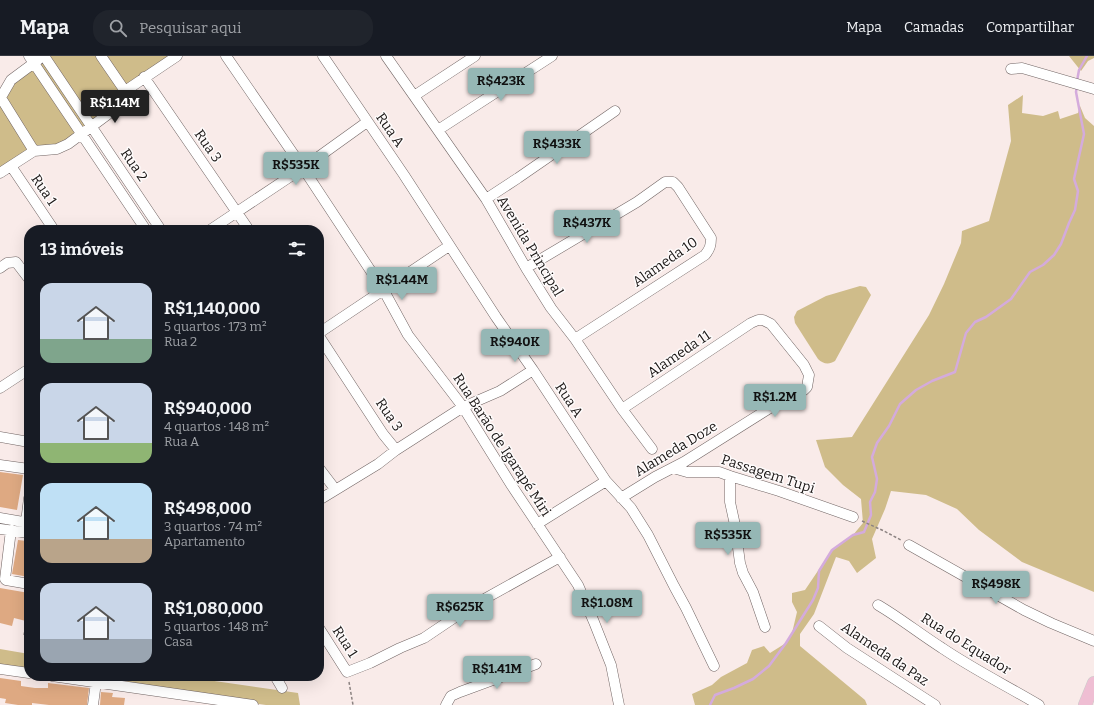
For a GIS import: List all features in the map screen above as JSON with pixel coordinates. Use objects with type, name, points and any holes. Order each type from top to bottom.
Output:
[{"type":"main road","points":[[1087,704],[1094,684]]},
{"type":"street","points":[[34,151],[0,98],[11,80],[31,60],[44,56]]},
{"type":"street","name":"Rua 2","points":[[44,56],[158,225]]},
{"type":"street","points":[[101,56],[125,92]]},
{"type":"street","points":[[0,173],[34,151],[62,148],[80,133],[115,109],[125,92],[144,77],[177,56]]},
{"type":"street","name":"Rua Barão de Igarapé Miri","points":[[226,56],[303,168],[384,291],[408,335],[463,407],[512,486],[578,585],[611,665],[619,705]]},
{"type":"street","name":"Rua A","points":[[323,56],[404,175],[449,246],[606,481],[631,508],[648,535],[714,666]]},
{"type":"street","name":"Avenida Principal","points":[[386,56],[486,199],[551,308],[575,339],[622,409],[652,449]]},
{"type":"street","points":[[414,96],[475,56]]},
{"type":"street","points":[[438,130],[552,56]]},
{"type":"street","name":"Rua 2","points":[[31,60],[143,225]]},
{"type":"street","points":[[1011,69],[1022,68],[1094,89]]},
{"type":"street","name":"Rua 3","points":[[144,77],[246,225]]},
{"type":"street","points":[[486,199],[615,111]]},
{"type":"street","points":[[218,225],[303,168],[368,122]]},
{"type":"street","name":"Rua 1","points":[[11,166],[51,225]]},
{"type":"street","name":"Alameda 10","points":[[526,268],[637,202],[665,182],[673,182],[678,187],[711,238],[710,247],[705,255],[575,339]]},
{"type":"street","points":[[324,331],[449,246]]},
{"type":"street","points":[[0,268],[7,263],[16,262],[24,272]]},
{"type":"street","name":"Alameda Doze","points":[[621,498],[807,386],[809,375],[807,370],[771,324],[763,320],[758,320],[751,323]]},
{"type":"street","name":"Alameda 11","points":[[622,409],[751,323]]},
{"type":"street","name":"Rua 3","points":[[324,342],[383,434],[396,450]]},
{"type":"street","points":[[324,496],[378,464],[396,450],[463,407],[500,391],[533,370]]},
{"type":"street","points":[[0,388],[24,372]]},
{"type":"street","points":[[0,437],[24,441]]},
{"type":"street","points":[[0,465],[24,468]]},
{"type":"street","name":"Passagem Tupi","points":[[673,468],[687,472],[718,472],[779,491],[853,517]]},
{"type":"street","points":[[324,475],[335,490]]},
{"type":"street","points":[[730,476],[730,502],[735,525],[740,563],[743,573],[753,592],[765,627]]},
{"type":"street","points":[[537,524],[606,481]]},
{"type":"street","points":[[0,518],[24,521]]},
{"type":"street","points":[[0,529],[24,532]]},
{"type":"street","points":[[11,530],[5,579],[24,583]]},
{"type":"street","points":[[909,545],[1024,610],[1094,641]]},
{"type":"street","points":[[347,672],[370,664],[400,648],[424,638],[470,607],[560,557]]},
{"type":"street","name":"Rua do Equador","points":[[878,605],[968,665],[1039,705]]},
{"type":"street","name":"Alameda da Paz","points":[[819,626],[847,648],[935,705]]},
{"type":"street","name":"Rua 1","points":[[324,636],[347,672]]},
{"type":"street","points":[[446,705],[451,696],[536,664]]},
{"type":"street","points":[[0,669],[24,672]]},
{"type":"street","points":[[89,681],[253,705]]},
{"type":"street","points":[[278,681],[282,688]]},
{"type":"street","points":[[93,705],[96,682]]},
{"type":"path","points":[[853,517],[884,531],[909,545]]},
{"type":"path","points":[[347,672],[353,705]]},
{"type":"shaded area","points":[[45,56],[177,56],[144,77],[119,104],[68,144],[34,151],[0,173],[0,99],[8,83]]},
{"type":"shaded area","points":[[1069,56],[1094,56],[1094,58],[1088,61],[1081,71]]},
{"type":"shaded area","points":[[1023,95],[1022,113],[1043,116],[1058,111],[1060,119],[1078,113],[1080,106],[1085,118],[1094,126],[1094,592],[1022,562],[979,530],[957,509],[926,495],[891,491],[872,539],[876,558],[857,573],[849,561],[836,557],[814,614],[800,634],[800,646],[865,700],[867,705],[695,705],[692,694],[712,685],[721,677],[747,663],[752,650],[764,646],[770,653],[786,643],[792,633],[797,612],[792,602],[792,593],[805,590],[832,550],[853,535],[863,523],[861,499],[843,485],[825,467],[816,440],[852,437],[929,315],[961,243],[962,231],[989,221],[1011,141],[1008,105]]},
{"type":"shaded area","points":[[860,286],[866,287],[871,295],[835,361],[828,363],[822,362],[818,359],[795,323],[794,317],[797,311],[826,296]]},
{"type":"shaded area","points":[[0,649],[24,653],[24,668],[0,664]]},
{"type":"shaded area","points":[[109,681],[215,681],[298,693],[300,705],[266,705]]},
{"type":"building","points":[[0,472],[23,475],[17,510],[0,507]]},
{"type":"building","points":[[18,540],[24,541],[24,576],[12,574]]},
{"type":"building","points":[[0,588],[24,592],[24,620],[14,618],[12,626],[0,623]]},
{"type":"building","points":[[0,678],[21,681],[21,686],[35,688],[48,688],[48,683],[89,688],[87,705],[49,705],[32,703],[32,705],[18,705],[5,703],[6,699],[0,698]]},
{"type":"building","points":[[101,692],[113,693],[112,697],[125,698],[124,705],[100,705]]},
{"type":"waterway","points":[[1077,81],[1079,70],[1087,56]]},
{"type":"waterway","points":[[710,705],[715,695],[753,679],[769,666],[786,643],[813,600],[818,588],[819,571],[832,550],[853,535],[864,532],[871,515],[870,502],[875,492],[877,479],[872,457],[877,443],[889,426],[900,404],[916,390],[932,381],[955,372],[966,333],[975,322],[986,317],[1011,299],[1030,272],[1043,265],[1054,255],[1061,244],[1075,210],[1078,191],[1074,179],[1084,134],[1076,92],[1077,86]]}]
